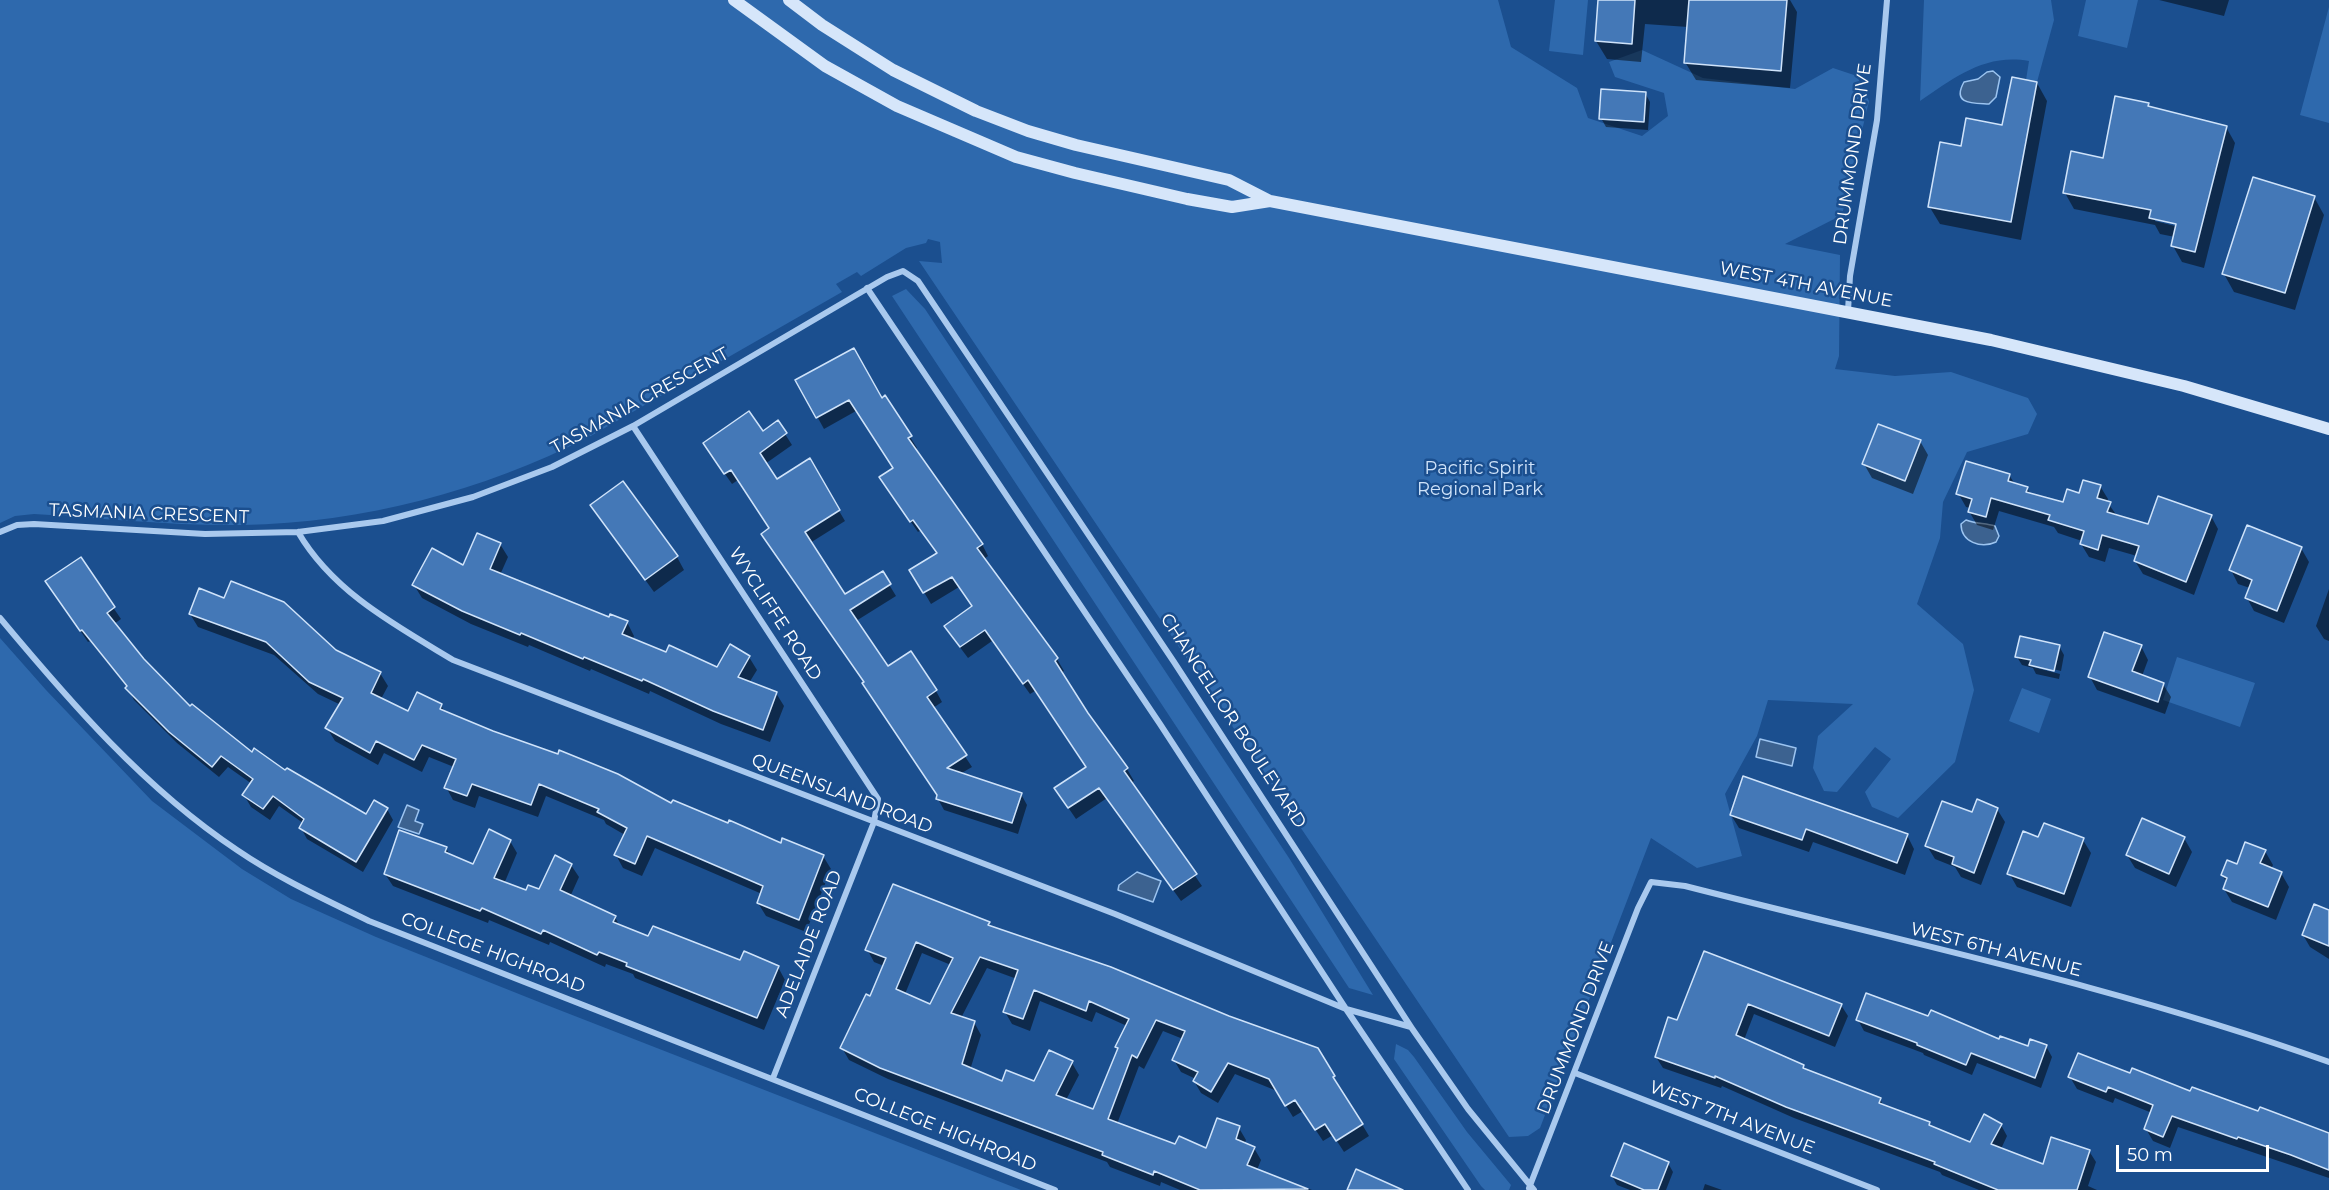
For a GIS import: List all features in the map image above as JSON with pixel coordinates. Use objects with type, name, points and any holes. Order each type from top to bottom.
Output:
[{"type":"main road","points":[[734,0],[825,66],[897,106],[1016,157],[1187,199],[1232,207],[1270,201]]},
{"type":"main road","points":[[789,0],[822,25],[893,70],[976,111],[1028,131],[1076,145],[1229,180],[1270,201]]},
{"type":"main road","name":"WEST 4TH AVENUE","points":[[1270,201],[1991,340],[2184,386],[2329,429]]},
{"type":"street","name":"DRUMMOND DRIVE","points":[[1848,311],[1850,276],[1876,120],[1887,0]]},
{"type":"street","name":"TASMANIA CRESCENT","points":[[0,532],[17,525],[34,524],[205,534],[298,532],[383,521],[473,497],[552,467],[633,426],[886,277],[903,271]]},
{"type":"street","name":"CHANCELLOR BOULEVARD","points":[[903,271],[918,281],[1174,662],[1411,1027],[1468,1109],[1531,1188]]},
{"type":"street","points":[[867,288],[1160,724],[1346,1009],[1468,1190]]},
{"type":"street","name":"WYCLIFFE ROAD","points":[[633,426],[878,799],[874,822]]},
{"type":"street","name":"QUEENSLAND ROAD","points":[[298,532],[310,553],[329,574],[375,613],[453,660],[1115,914],[1346,1009],[1411,1027]]},
{"type":"street","name":"COLLEGE HIGHROAD","points":[[0,618],[47,674],[133,767],[182,809],[237,850],[299,887],[369,921],[1055,1190]]},
{"type":"street","name":"ADELAIDE ROAD","points":[[773,1078],[874,822]]},
{"type":"street","name":"DRUMMOND DRIVE","points":[[1531,1188],[1638,908],[1652,882]]},
{"type":"street","name":"WEST 6TH AVENUE","points":[[1652,882],[1685,886],[2007,966],[2223,1027],[2329,1062]]},
{"type":"street","name":"WEST 7TH AVENUE","points":[[1575,1073],[1877,1190]]},
{"type":"green space","name":"Pacific Spirit Regional Park","points":[[0,0],[1498,0],[1511,47],[1577,88],[1588,118],[1642,136],[1668,116],[1664,93],[1615,77],[1609,62],[1642,50],[1703,78],[1795,89],[1833,68],[1857,76],[1869,101],[1842,215],[1785,244],[1840,255],[1839,356],[1835,369],[1895,376],[1951,372],[2028,398],[2037,414],[2028,434],[1967,452],[1943,502],[1940,538],[1917,604],[1963,644],[1974,690],[1955,762],[1898,818],[1872,807],[1865,792],[1891,759],[1875,747],[1837,792],[1824,791],[1813,768],[1818,736],[1853,704],[1768,700],[1757,736],[1725,794],[1742,856],[1697,868],[1651,838],[1540,1128],[1528,1136],[1509,1137],[919,261],[942,263],[940,242],[928,239],[926,243],[906,248],[861,276],[857,272],[836,284],[842,292],[589,437],[507,473],[464,488],[377,511],[288,523],[191,524],[34,514],[15,516],[0,523]]},
{"type":"green space","points":[[1555,0],[1588,0],[1583,55],[1549,51]]},
{"type":"green space","points":[[1924,0],[2051,0],[2054,20],[2037,82],[2026,80],[2029,61],[2013,59],[1998,61],[1971,69],[1920,101]]},
{"type":"green space","points":[[2086,0],[2138,0],[2127,48],[2078,36]]},
{"type":"green space","points":[[2329,7],[2329,123],[2300,115]]},
{"type":"green space","points":[[906,289],[925,309],[1289,858],[1373,995],[1349,988],[892,296]]},
{"type":"green space","points":[[0,638],[46,690],[152,801],[242,869],[291,899],[376,937],[544,1004],[1021,1190],[0,1190]]},
{"type":"green space","points":[[2177,657],[2255,683],[2240,727],[2163,700]]},
{"type":"green space","points":[[2022,688],[2051,699],[2039,733],[2009,721]]},
{"type":"green space","points":[[1396,1044],[1408,1050],[1414,1057],[1467,1132],[1511,1185],[1509,1190],[1485,1190],[1481,1186],[1394,1059]]},
{"type":"shaded area","points":[[1993,71],[2000,77],[1996,97],[1989,104],[1971,103],[1962,99],[1960,95],[1964,82],[1978,79],[1987,72]]},
{"type":"shaded area","points":[[1966,520],[1995,526],[1999,536],[1996,542],[1984,545],[1968,539],[1964,535],[1961,524]]},
{"type":"shaded area","points":[[1760,739],[1796,748],[1792,766],[1756,757]]},
{"type":"shaded area","points":[[407,805],[419,810],[415,821],[423,824],[419,834],[398,827]]},
{"type":"shaded area","points":[[1137,872],[1161,881],[1153,902],[1118,890],[1119,885]]},
{"type":"building","points":[[1598,0],[1635,0],[1632,44],[1595,41]]},
{"type":"building","points":[[1689,0],[1787,0],[1781,71],[1684,63]]},
{"type":"building","points":[[2012,77],[2037,82],[2011,222],[1928,207],[1940,142],[1961,146],[1966,118],[2002,125]]},
{"type":"building","points":[[1601,89],[1646,92],[1644,122],[1599,119]]},
{"type":"building","points":[[2115,96],[2149,103],[2148,106],[2227,126],[2195,252],[2171,246],[2176,224],[2149,218],[2151,210],[2063,193],[2071,151],[2103,158]]},
{"type":"building","points":[[2253,177],[2315,196],[2285,293],[2222,274]]},
{"type":"building","points":[[854,348],[882,398],[885,395],[912,436],[908,438],[983,544],[977,548],[1058,658],[1055,661],[1088,713],[1128,768],[1124,771],[1197,874],[1173,890],[1099,788],[1068,808],[1054,788],[1086,767],[1028,680],[1023,684],[985,630],[960,647],[944,626],[972,606],[952,577],[923,593],[909,570],[937,553],[913,520],[910,522],[879,477],[893,468],[849,400],[816,418],[795,380]]},
{"type":"building","points":[[749,411],[763,431],[778,420],[787,433],[760,453],[777,479],[810,458],[840,510],[805,532],[845,594],[883,571],[891,584],[850,610],[888,666],[911,651],[937,690],[927,697],[967,755],[947,768],[1022,793],[1012,823],[936,799],[937,795],[862,683],[864,682],[761,534],[769,528],[731,470],[724,474],[703,443]]},
{"type":"building","points":[[1878,424],[1921,440],[1905,481],[1862,464]]},
{"type":"building","points":[[1966,461],[2010,474],[2008,481],[2028,487],[2026,492],[2063,502],[2067,489],[2079,493],[2083,480],[2101,485],[2097,498],[2111,502],[2107,512],[2148,524],[2158,496],[2212,515],[2186,582],[2134,561],[2139,546],[2102,535],[2098,550],[2080,544],[2084,531],[2048,520],[2050,515],[1991,498],[1986,517],[1968,512],[1972,499],[1956,494]]},
{"type":"building","points":[[623,481],[678,556],[645,580],[590,505]]},
{"type":"building","points":[[2247,525],[2302,547],[2277,611],[2245,598],[2252,580],[2229,570]]},
{"type":"building","points":[[477,533],[501,543],[490,569],[609,617],[610,614],[628,621],[622,634],[666,652],[669,645],[717,667],[730,644],[750,656],[738,677],[777,692],[763,730],[713,711],[643,679],[642,681],[584,657],[583,659],[521,633],[520,635],[462,611],[412,585],[432,548],[463,565]]},
{"type":"building","points":[[81,557],[115,607],[107,613],[144,659],[190,706],[192,704],[252,752],[254,748],[285,770],[287,768],[366,814],[374,800],[388,808],[356,862],[299,828],[304,819],[273,796],[263,809],[242,795],[253,779],[221,756],[212,767],[169,732],[125,688],[127,686],[82,630],[80,631],[45,581]]},
{"type":"building","points":[[231,581],[284,602],[336,650],[381,672],[371,693],[408,711],[417,692],[442,704],[440,709],[493,731],[558,754],[559,750],[618,774],[671,803],[673,800],[728,823],[729,820],[781,843],[782,838],[824,855],[799,920],[757,903],[763,886],[647,836],[635,864],[614,855],[627,828],[597,812],[599,809],[539,784],[531,805],[472,784],[467,796],[444,788],[456,759],[422,745],[414,760],[376,741],[370,753],[325,728],[343,698],[309,682],[266,642],[189,614],[199,588],[224,598]]},
{"type":"building","points":[[2104,632],[2142,645],[2132,671],[2164,683],[2158,702],[2088,677]]},
{"type":"building","points":[[2020,636],[2060,645],[2054,671],[2029,665],[2031,660],[2015,657]]},
{"type":"building","points":[[1743,776],[1908,834],[1897,863],[1806,829],[1802,840],[1730,815]]},
{"type":"building","points":[[1977,799],[1998,808],[1974,873],[1952,864],[1954,857],[1925,846],[1942,801],[1972,812]]},
{"type":"building","points":[[2142,818],[2185,837],[2169,874],[2126,855]]},
{"type":"building","points":[[2044,823],[2084,838],[2064,894],[2007,874],[2023,831],[2038,837]]},
{"type":"building","points":[[489,829],[511,840],[494,878],[526,890],[528,885],[539,889],[555,855],[572,864],[560,890],[616,916],[613,922],[648,936],[653,926],[740,960],[744,951],[779,966],[757,1018],[626,966],[627,963],[599,952],[597,955],[543,930],[541,934],[482,908],[480,911],[384,874],[399,830],[447,847],[445,852],[473,864]]},
{"type":"building","points":[[2245,842],[2266,850],[2260,863],[2282,872],[2268,907],[2223,889],[2227,878],[2221,875],[2227,860],[2237,864]]},
{"type":"building","points":[[893,884],[990,922],[988,925],[1111,967],[1229,1016],[1318,1048],[1335,1076],[1333,1077],[1363,1124],[1336,1141],[1325,1124],[1315,1130],[1295,1100],[1285,1106],[1269,1079],[1228,1063],[1211,1092],[1193,1081],[1198,1072],[1172,1060],[1185,1031],[1156,1020],[1137,1058],[1132,1055],[1108,1119],[1175,1144],[1179,1136],[1206,1148],[1217,1118],[1240,1126],[1236,1139],[1255,1147],[1247,1165],[1308,1189],[1200,1190],[1154,1171],[1153,1175],[1102,1155],[1103,1152],[880,1068],[840,1048],[866,994],[870,996],[886,958],[865,950]],"holes":[[[916,942],[953,958],[930,1004],[896,989]],[[980,957],[1018,970],[1003,1012],[1023,1019],[1034,990],[1086,1011],[1089,1001],[1129,1019],[1115,1047],[1118,1048],[1093,1109],[1056,1095],[1073,1061],[1049,1050],[1034,1081],[1006,1070],[1002,1081],[962,1064],[975,1021],[951,1013]]]},
{"type":"building","points":[[2314,904],[2329,910],[2329,946],[2302,935]]},
{"type":"building","points":[[1704,951],[1842,1004],[1829,1036],[1748,1004],[1736,1035],[1804,1065],[1803,1068],[1881,1098],[1879,1103],[1930,1122],[1929,1125],[1970,1142],[1984,1114],[2002,1124],[1991,1144],[2043,1164],[2051,1137],[2090,1150],[2077,1190],[1998,1190],[1934,1164],[1935,1162],[1786,1107],[1715,1076],[1715,1078],[1655,1057],[1668,1017],[1677,1020]]},
{"type":"building","points":[[1866,993],[1928,1016],[1931,1010],[1999,1039],[2000,1036],[2028,1046],[2030,1039],[2047,1045],[2035,1078],[1971,1053],[1966,1065],[1917,1045],[1917,1043],[1856,1020]]},
{"type":"building","points":[[2078,1053],[2130,1073],[2132,1068],[2190,1091],[2192,1087],[2258,1111],[2260,1107],[2329,1133],[2329,1170],[2291,1155],[2172,1116],[2163,1137],[2144,1129],[2153,1105],[2108,1087],[2106,1092],[2068,1077]]},
{"type":"building","points":[[1624,1143],[1669,1162],[1658,1190],[1644,1190],[1611,1176]]},
{"type":"building","points":[[1356,1169],[1403,1190],[1347,1190]]}]
